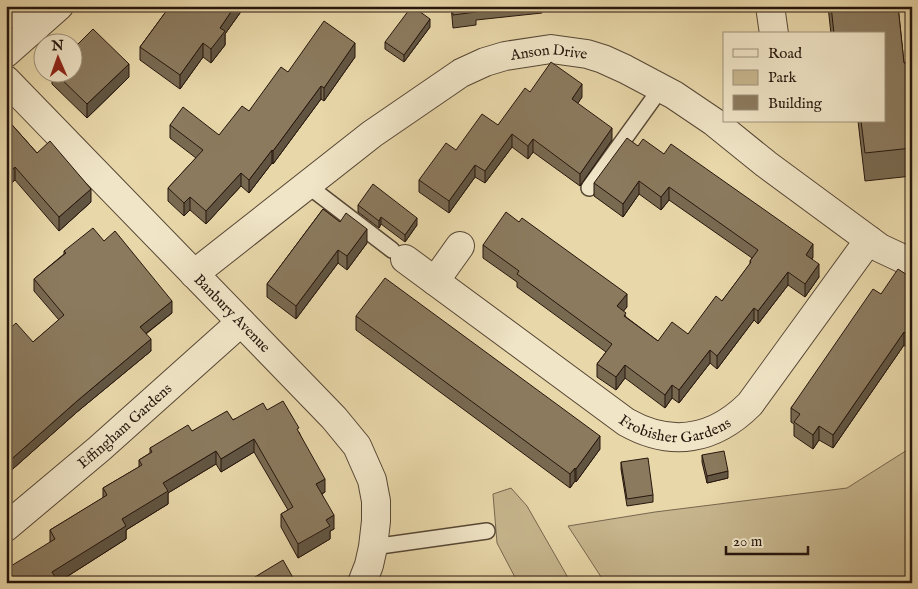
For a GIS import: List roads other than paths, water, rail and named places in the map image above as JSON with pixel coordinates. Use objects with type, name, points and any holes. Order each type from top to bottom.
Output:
[{"type":"street","points":[[7,6],[35,27]]},
{"type":"street","points":[[6,52],[59,6]]},
{"type":"street","points":[[770,6],[774,32]]},
{"type":"street","name":"Anson Drive","points":[[194,274],[372,134],[439,87],[461,73],[505,56],[551,49],[587,54],[625,69],[723,121]]},
{"type":"street","name":"Banbury Avenue","points":[[6,80],[242,322],[334,418],[357,446],[372,480],[376,501],[376,521],[370,565],[362,583]]},
{"type":"street","name":"Anson Drive","points":[[724,122],[738,129],[869,240],[880,248],[912,263]]},
{"type":"street","name":"Frobisher Gardens","points":[[399,254],[626,422],[639,430],[653,434],[671,437],[691,437],[720,428],[732,421],[750,404],[869,240]]},
{"type":"street","points":[[435,282],[460,246]]},
{"type":"street","name":"Effingham Gardens","points":[[6,527],[99,449],[242,322]]},
{"type":"lane","points":[[589,188],[661,88]]},
{"type":"lane","points":[[306,185],[399,254]]},
{"type":"lane","points":[[373,546],[487,531]]}]
